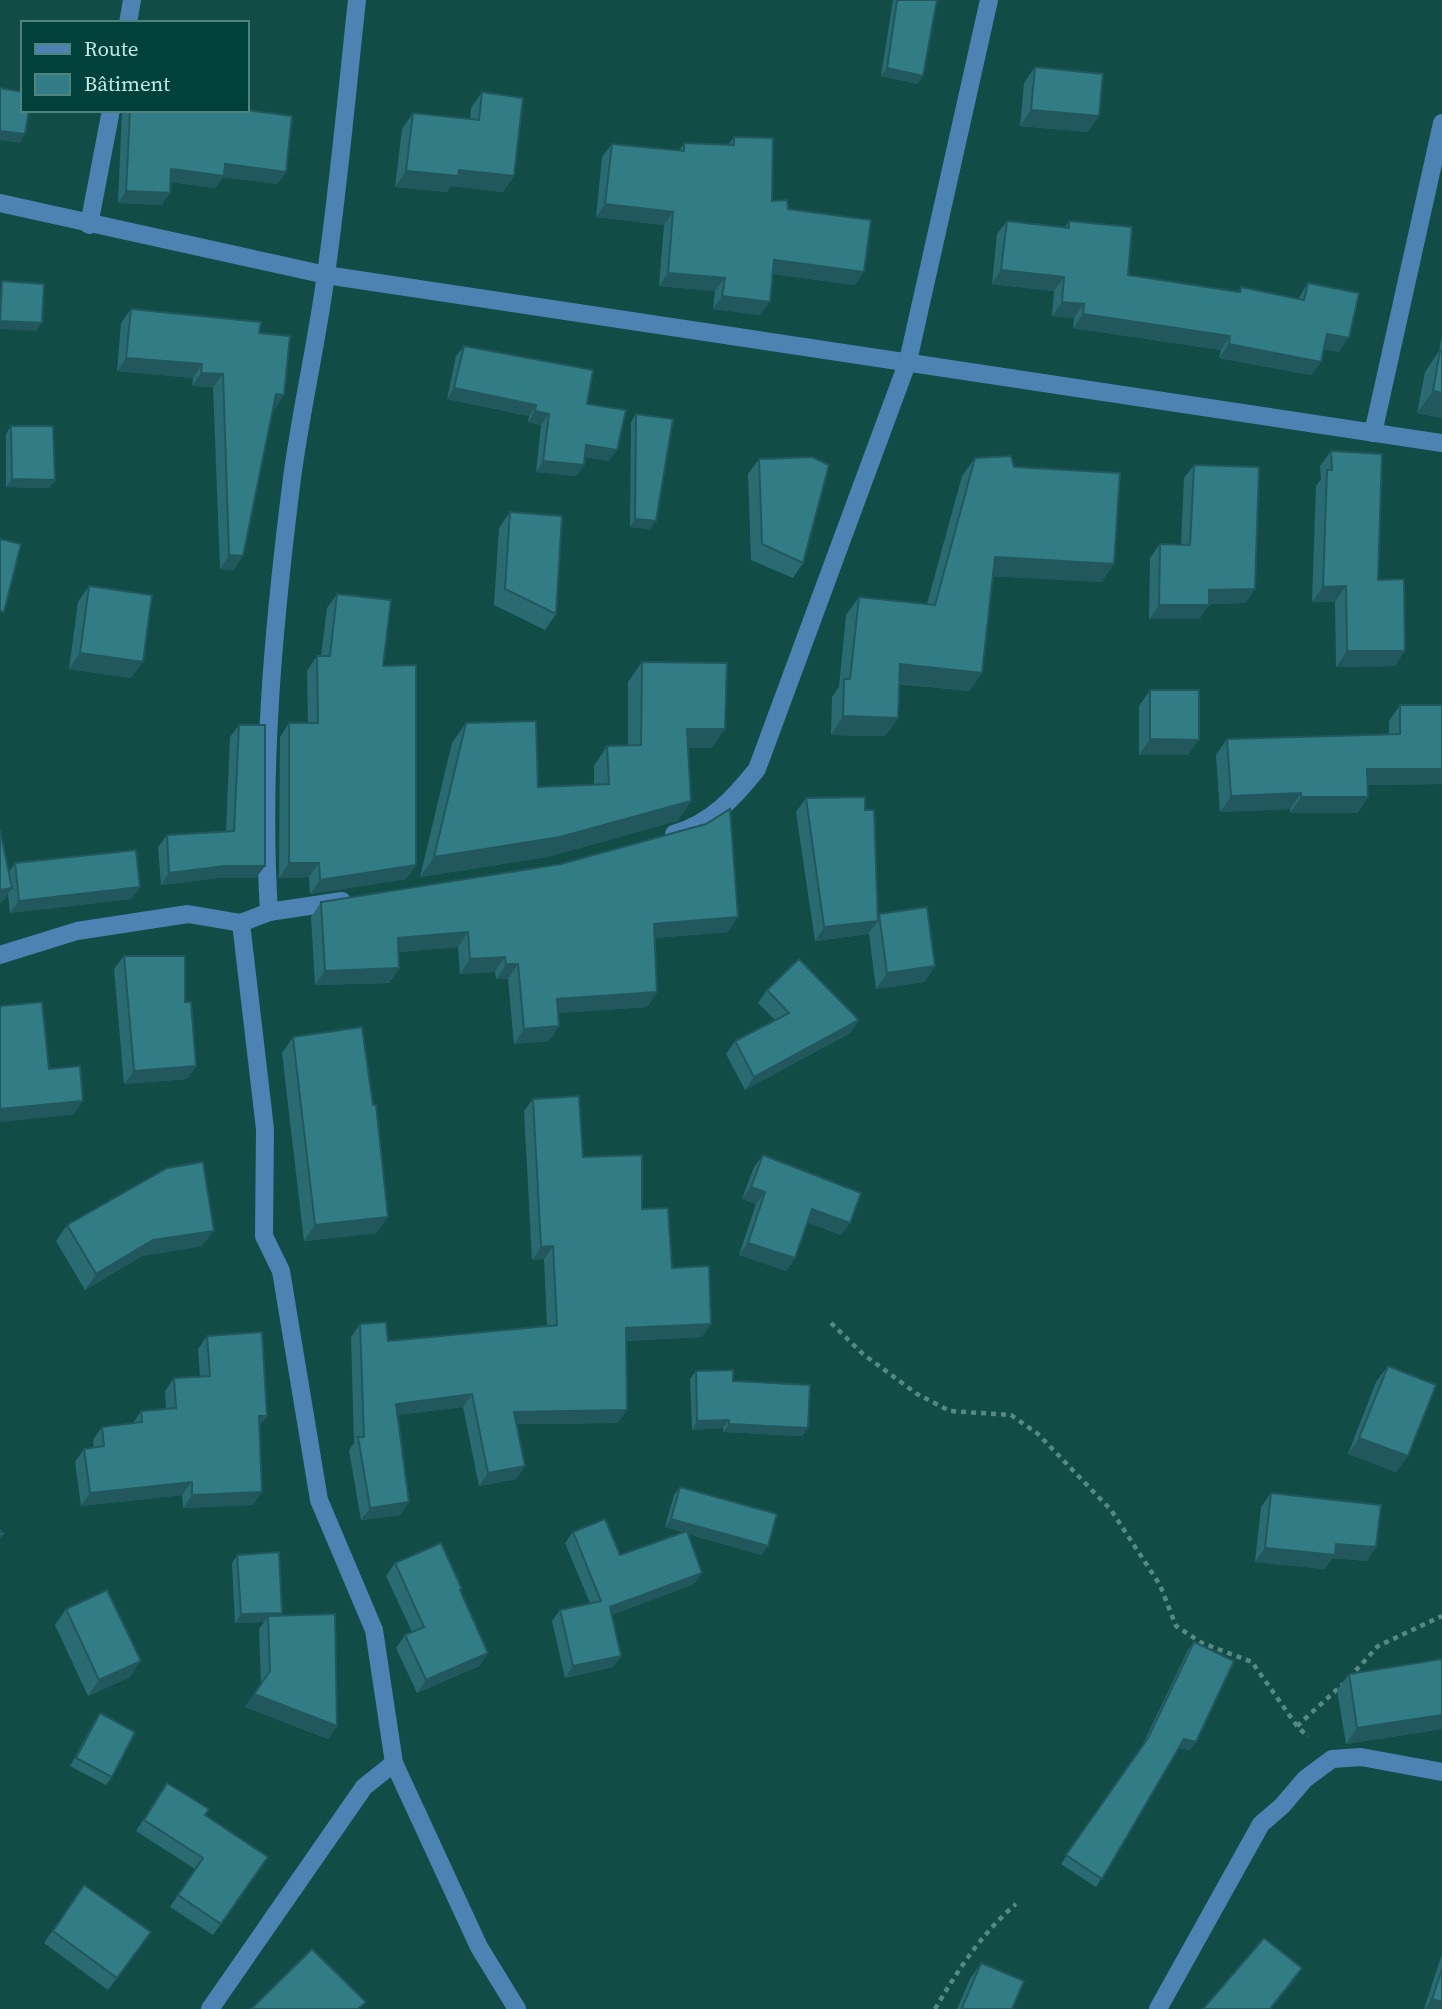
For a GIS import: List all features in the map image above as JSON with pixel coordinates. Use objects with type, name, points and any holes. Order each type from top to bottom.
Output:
[{"type":"street","points":[[128,21],[132,0]]},
{"type":"street","points":[[269,912],[266,857],[267,778],[278,608],[292,476],[326,275],[357,0]]},
{"type":"street","points":[[654,839],[693,828],[730,803],[757,769],[908,361],[989,0]]},
{"type":"street","points":[[89,225],[111,112]]},
{"type":"street","points":[[1373,433],[1442,123]]},
{"type":"street","points":[[0,203],[89,225],[326,275],[1442,443]]},
{"type":"street","points":[[0,955],[77,931],[188,914],[241,923],[269,912],[362,897]]},
{"type":"street","points":[[241,923],[265,1129],[264,1236],[281,1271],[319,1500],[374,1630],[394,1763],[479,1947],[517,2009]]},
{"type":"street","points":[[1158,2009],[1261,1824],[1282,1806],[1305,1779],[1332,1759],[1361,1757],[1442,1772]]},
{"type":"street","points":[[210,2009],[364,1787],[394,1763]]},
{"type":"path","points":[[831,1323],[863,1354],[918,1394],[950,1411],[1010,1415],[1038,1434],[1111,1510],[1160,1585],[1176,1626],[1202,1643],[1252,1662],[1297,1726],[1332,1759]]},
{"type":"path","points":[[1297,1726],[1378,1646],[1442,1616]]},
{"type":"path","points":[[935,2009],[960,1967],[991,1926],[1016,1904]]},
{"type":"building","points":[[897,0],[937,0],[923,76],[887,68]]},
{"type":"building","points":[[1035,67],[1103,74],[1099,116],[1031,110]]},
{"type":"building","points":[[0,88],[21,92],[21,112],[29,112],[25,134],[0,131]]},
{"type":"building","points":[[482,92],[523,98],[514,176],[459,170],[458,176],[406,171],[413,113],[479,120]]},
{"type":"building","points":[[248,110],[292,116],[286,172],[225,164],[224,176],[171,169],[170,193],[126,191],[130,112]]},
{"type":"building","points":[[734,137],[773,138],[772,201],[787,200],[788,209],[871,220],[864,272],[774,260],[770,302],[722,296],[725,278],[668,273],[673,212],[605,204],[612,144],[684,151],[684,143],[734,145]]},
{"type":"building","points":[[1007,221],[1069,228],[1069,221],[1132,227],[1128,275],[1240,292],[1241,287],[1304,300],[1308,283],[1359,293],[1349,338],[1327,334],[1321,362],[1229,344],[1230,336],[1083,314],[1084,304],[1062,302],[1064,277],[1001,270]]},
{"type":"building","points":[[2,281],[44,284],[42,323],[0,321]]},
{"type":"building","points":[[131,309],[261,322],[259,333],[290,336],[284,395],[276,394],[243,556],[229,555],[223,374],[201,373],[202,364],[126,358]]},
{"type":"building","points":[[464,346],[593,370],[587,404],[626,410],[617,450],[586,445],[584,465],[543,461],[549,414],[535,411],[536,405],[454,388]]},
{"type":"building","points":[[1440,350],[1442,351],[1442,393],[1433,391]]},
{"type":"building","points":[[636,414],[673,419],[656,521],[635,519]]},
{"type":"building","points":[[11,426],[53,426],[55,480],[12,479]]},
{"type":"building","points":[[1331,451],[1382,454],[1378,580],[1404,579],[1405,651],[1347,651],[1346,586],[1323,587],[1327,470],[1332,470]]},
{"type":"building","points":[[1011,456],[1014,467],[1120,473],[1114,564],[995,557],[982,673],[900,664],[898,718],[843,716],[844,679],[850,679],[859,597],[935,605],[975,458]]},
{"type":"building","points":[[812,457],[829,465],[803,563],[762,544],[759,459]]},
{"type":"building","points":[[1194,465],[1259,467],[1255,589],[1209,590],[1209,605],[1159,605],[1160,544],[1190,545]]},
{"type":"building","points":[[510,512],[562,516],[556,614],[505,589]]},
{"type":"building","points":[[0,539],[21,544],[4,612],[0,611]]},
{"type":"building","points":[[89,586],[152,595],[143,662],[80,653]]},
{"type":"building","points":[[337,594],[391,600],[383,666],[416,665],[416,865],[320,880],[319,863],[289,863],[289,723],[318,723],[317,656],[330,656]]},
{"type":"building","points":[[642,662],[727,663],[725,729],[687,729],[691,801],[560,837],[434,857],[466,723],[536,721],[538,787],[609,784],[607,746],[641,745]]},
{"type":"building","points":[[1150,690],[1199,690],[1199,740],[1150,739]]},
{"type":"building","points":[[1400,705],[1442,705],[1442,769],[1367,769],[1368,797],[1301,797],[1301,793],[1231,796],[1227,739],[1400,734]]},
{"type":"building","points":[[239,725],[265,725],[265,866],[225,866],[169,873],[167,835],[234,831]]},
{"type":"building","points":[[865,797],[865,810],[874,810],[878,921],[824,927],[806,798]]},
{"type":"building","points":[[730,809],[738,917],[654,924],[657,992],[557,999],[559,1026],[524,1029],[518,964],[506,964],[505,957],[470,959],[468,932],[398,938],[399,968],[325,971],[321,902],[561,864],[706,824]]},
{"type":"building","points":[[0,830],[12,888],[0,890]]},
{"type":"building","points":[[136,850],[140,887],[19,901],[15,863]]},
{"type":"building","points":[[927,907],[935,966],[887,973],[879,914]]},
{"type":"building","points":[[124,956],[185,956],[185,1002],[191,1002],[196,1066],[134,1071]]},
{"type":"building","points":[[799,959],[859,1020],[754,1077],[735,1041],[789,1013],[767,990]]},
{"type":"building","points":[[42,1002],[49,1069],[80,1066],[83,1101],[0,1109],[0,1006]]},
{"type":"building","points":[[362,1027],[373,1105],[376,1105],[388,1217],[315,1225],[293,1037]]},
{"type":"building","points":[[579,1096],[583,1157],[642,1155],[642,1209],[668,1208],[672,1268],[709,1266],[711,1324],[626,1328],[627,1410],[514,1412],[525,1466],[488,1473],[472,1394],[396,1404],[409,1502],[370,1508],[358,1437],[364,1437],[360,1324],[386,1322],[388,1341],[557,1325],[553,1246],[541,1247],[533,1099]]},
{"type":"building","points":[[763,1155],[861,1193],[850,1223],[812,1209],[795,1258],[748,1243],[765,1192],[751,1187]]},
{"type":"building","points":[[203,1162],[214,1231],[153,1240],[96,1274],[67,1225],[167,1168]]},
{"type":"building","points":[[262,1332],[267,1416],[259,1416],[262,1492],[192,1495],[192,1482],[90,1493],[84,1449],[104,1446],[102,1427],[142,1422],[141,1411],[176,1408],[174,1378],[210,1376],[207,1336]]},
{"type":"building","points":[[1388,1366],[1436,1385],[1408,1456],[1359,1438]]},
{"type":"building","points":[[733,1370],[733,1381],[810,1385],[808,1428],[729,1424],[729,1420],[697,1421],[696,1371]]},
{"type":"building","points":[[680,1487],[777,1514],[768,1546],[671,1519]]},
{"type":"building","points":[[1271,1493],[1381,1505],[1376,1547],[1336,1544],[1335,1555],[1265,1548]]},
{"type":"building","points":[[605,1519],[620,1555],[687,1531],[702,1573],[610,1607],[621,1656],[573,1666],[560,1610],[601,1601],[573,1532]]},
{"type":"building","points":[[441,1543],[488,1653],[426,1680],[405,1635],[424,1627],[395,1563]]},
{"type":"building","points":[[279,1552],[282,1613],[241,1614],[237,1555]]},
{"type":"building","points":[[107,1590],[141,1661],[99,1680],[66,1609]]},
{"type":"building","points":[[335,1614],[337,1726],[254,1694],[270,1671],[268,1616]]},
{"type":"building","points":[[1194,1642],[1234,1661],[1196,1742],[1184,1739],[1102,1879],[1066,1855],[1148,1738]]},
{"type":"building","points":[[1442,1659],[1442,1715],[1357,1728],[1349,1674]]},
{"type":"building","points":[[100,1713],[135,1732],[112,1777],[76,1758]]},
{"type":"building","points":[[167,1783],[209,1809],[205,1815],[268,1857],[221,1924],[178,1895],[203,1858],[144,1820]]},
{"type":"building","points":[[84,1885],[151,1932],[117,1978],[53,1931]]},
{"type":"building","points":[[1264,1938],[1302,1968],[1270,2009],[1203,2009]]},
{"type":"building","points":[[312,1949],[366,2002],[358,2009],[251,2009]]},
{"type":"building","points":[[981,1963],[1024,1981],[1012,2009],[962,2008]]},
{"type":"building","points":[[1442,1969],[1442,2002],[1432,1999]]}]
